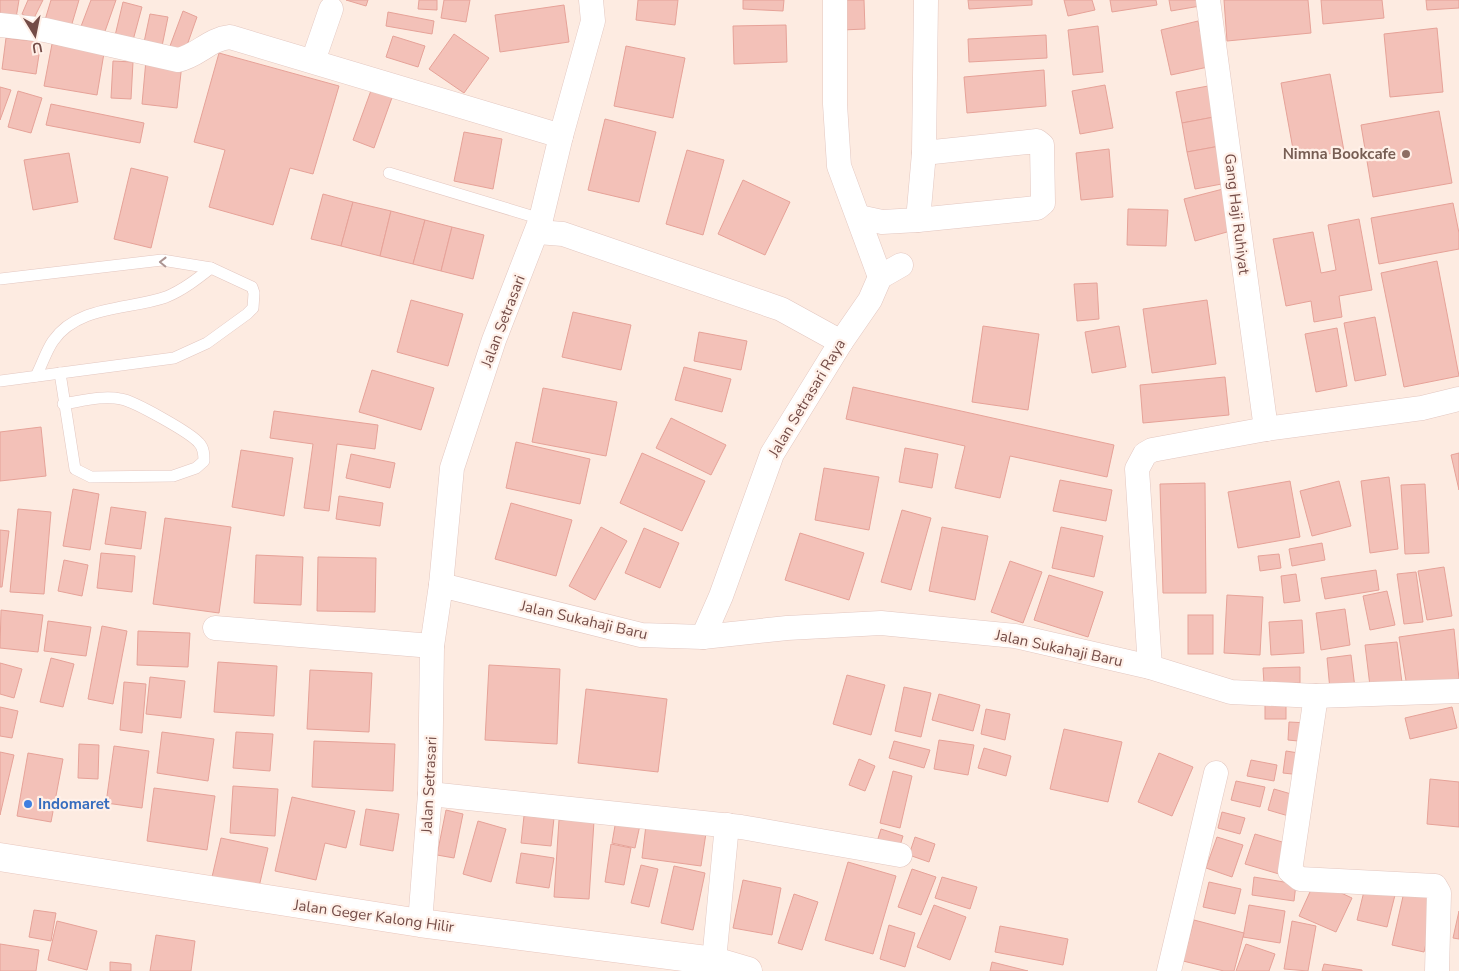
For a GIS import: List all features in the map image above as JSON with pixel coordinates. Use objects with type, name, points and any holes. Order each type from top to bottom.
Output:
[{"type":"main road","name":"Jalan Geger Kalong Hilir","points":[[0,857],[420,923],[748,971]]},
{"type":"street","name":"Jalan Setrasari","points":[[420,923],[430,794],[432,646],[441,585],[452,468],[455,453],[494,340],[540,226],[561,136],[593,21],[591,0]]},
{"type":"street","points":[[836,0],[835,104],[838,166],[859,217],[880,277],[901,265]]},
{"type":"street","points":[[918,220],[924,153],[926,0]]},
{"type":"street","name":"Gang Haji Ruhiyat","points":[[1208,0],[1266,429]]},
{"type":"street","points":[[313,61],[332,9]]},
{"type":"street","points":[[0,25],[45,30],[178,60],[197,53],[219,38],[230,37],[561,136]]},
{"type":"street","points":[[859,217],[882,222],[918,220],[1037,208],[1041,206],[1044,197],[1042,145],[1037,141],[924,153]]},
{"type":"street","points":[[540,226],[780,309],[841,342]]},
{"type":"street","name":"Jalan Setrasari Raya","points":[[702,637],[721,596],[772,454],[841,342],[870,300],[880,277]]},
{"type":"street","points":[[1150,667],[1138,478],[1140,461],[1144,454],[1152,450],[1266,429],[1422,408],[1459,400]]},
{"type":"street","name":"Jalan Sukahaji Baru","points":[[441,585],[641,635],[702,637],[787,628],[881,623],[1015,636],[1150,667],[1231,692],[1316,696],[1459,691]]},
{"type":"street","points":[[215,628],[432,646]]},
{"type":"street","points":[[1316,696],[1290,870],[1300,879],[1435,886],[1439,893],[1437,971]]},
{"type":"street","points":[[1169,971],[1216,773]]},
{"type":"street","points":[[430,794],[727,825],[900,856]]},
{"type":"street","points":[[714,966],[727,825]]},
{"type":"lane","points":[[389,173],[540,226]]},
{"type":"lane","points":[[0,279],[162,260],[211,268],[252,287],[254,300],[253,308],[247,314],[207,343],[174,358],[0,381]]},
{"type":"lane","points":[[36,376],[53,340],[77,321],[89,314],[165,297],[184,288],[211,268]]},
{"type":"lane","points":[[60,373],[63,404],[75,469],[91,476],[172,476],[191,470],[204,461],[204,452],[198,441],[122,398],[99,398],[63,404]]},
{"type":"building","points":[[0,0],[19,0],[16,18],[0,15]]},
{"type":"building","points":[[28,0],[43,0],[33,20],[22,14]]},
{"type":"building","points":[[51,0],[79,0],[71,27],[45,20]]},
{"type":"building","points":[[91,0],[116,0],[103,37],[80,29]]},
{"type":"building","points":[[346,0],[368,0],[366,6]]},
{"type":"building","points":[[419,0],[437,0],[437,10],[418,9]]},
{"type":"building","points":[[444,0],[470,0],[466,22],[441,18]]},
{"type":"building","points":[[638,0],[678,0],[675,25],[636,20]]},
{"type":"building","points":[[743,0],[784,0],[783,11],[743,9]]},
{"type":"building","points":[[842,0],[864,0],[865,29],[842,30]]},
{"type":"building","points":[[968,0],[1032,0],[1032,5],[969,9]]},
{"type":"building","points":[[1064,0],[1092,0],[1095,10],[1068,16]]},
{"type":"building","points":[[1110,0],[1156,0],[1157,5],[1112,12]]},
{"type":"building","points":[[1169,0],[1205,0],[1206,5],[1171,11]]},
{"type":"building","points":[[1224,0],[1308,0],[1311,33],[1227,41]]},
{"type":"building","points":[[1321,0],[1382,0],[1384,18],[1323,24]]},
{"type":"building","points":[[1426,0],[1459,0],[1459,8],[1427,10]]},
{"type":"building","points":[[123,2],[142,7],[132,44],[114,40]]},
{"type":"building","points":[[564,5],[569,42],[500,52],[495,15]]},
{"type":"building","points":[[183,11],[197,17],[185,51],[170,46]]},
{"type":"building","points":[[388,12],[434,21],[432,34],[386,26]]},
{"type":"building","points":[[150,14],[168,17],[161,51],[143,47]]},
{"type":"building","points":[[1198,21],[1208,67],[1171,75],[1161,30]]},
{"type":"building","points":[[786,25],[787,62],[734,64],[733,26]]},
{"type":"building","points":[[1098,26],[1103,72],[1073,75],[1068,30]]},
{"type":"building","points":[[1437,28],[1443,92],[1390,97],[1384,34]]},
{"type":"building","points":[[454,34],[489,58],[464,93],[429,69]]},
{"type":"building","points":[[1046,35],[1047,58],[969,62],[968,39]]},
{"type":"building","points":[[393,36],[425,46],[418,67],[386,57]]},
{"type":"building","points":[[6,38],[41,42],[36,74],[2,69]]},
{"type":"building","points":[[52,44],[104,53],[97,95],[44,86]]},
{"type":"building","points":[[626,46],[685,58],[673,118],[614,106]]},
{"type":"building","points":[[219,53],[339,86],[313,174],[290,168],[273,225],[209,207],[225,150],[194,142]]},
{"type":"building","points":[[146,60],[182,64],[177,108],[142,104]]},
{"type":"building","points":[[113,61],[133,62],[131,99],[111,98]]},
{"type":"building","points":[[1044,70],[1046,106],[967,113],[964,77]]},
{"type":"building","points":[[1330,74],[1344,151],[1295,160],[1281,83]]},
{"type":"building","points":[[373,85],[394,92],[374,148],[353,140]]},
{"type":"building","points":[[1105,85],[1113,128],[1080,134],[1072,91]]},
{"type":"building","points":[[1208,86],[1214,117],[1182,123],[1176,92]]},
{"type":"building","points":[[0,87],[11,90],[0,120]]},
{"type":"building","points":[[18,91],[42,98],[31,133],[8,127]]},
{"type":"building","points":[[51,104],[144,123],[140,143],[46,125]]},
{"type":"building","name":"Nimna Bookcafe","points":[[1439,111],[1452,183],[1373,197],[1361,125]]},
{"type":"building","points":[[1214,117],[1220,146],[1187,152],[1182,123]]},
{"type":"building","points":[[605,119],[656,132],[639,202],[588,190]]},
{"type":"building","points":[[464,132],[502,139],[493,189],[454,181]]},
{"type":"building","points":[[1220,146],[1227,183],[1195,189],[1187,152]]},
{"type":"building","points":[[1109,149],[1113,197],[1081,200],[1076,153]]},
{"type":"building","points":[[687,150],[724,160],[703,235],[666,224]]},
{"type":"building","points":[[69,153],[78,202],[33,210],[24,160]]},
{"type":"building","points":[[131,168],[168,177],[151,248],[114,239]]},
{"type":"building","points":[[743,180],[790,202],[765,255],[718,234]]},
{"type":"building","points":[[1223,189],[1234,230],[1195,241],[1184,199]]},
{"type":"building","points":[[323,194],[353,202],[341,246],[311,239]]},
{"type":"building","points":[[353,202],[391,211],[380,256],[341,246]]},
{"type":"building","points":[[1453,203],[1459,233],[1459,249],[1379,264],[1371,218]]},
{"type":"building","points":[[1128,209],[1168,210],[1166,246],[1127,245]]},
{"type":"building","points":[[391,211],[425,220],[413,264],[380,256]]},
{"type":"building","points":[[1359,219],[1372,290],[1339,296],[1342,317],[1314,322],[1311,301],[1286,306],[1273,239],[1313,232],[1321,273],[1336,270],[1328,225]]},
{"type":"building","points":[[425,220],[452,227],[441,271],[413,264]]},
{"type":"building","points":[[452,227],[484,235],[473,279],[441,271]]},
{"type":"building","points":[[1437,261],[1459,376],[1404,387],[1381,273]]},
{"type":"building","points":[[1097,283],[1099,319],[1077,321],[1074,284]]},
{"type":"building","points":[[411,300],[463,314],[448,366],[397,352]]},
{"type":"building","points":[[1207,300],[1216,364],[1152,373],[1143,309]]},
{"type":"building","points":[[573,312],[631,325],[621,370],[562,357]]},
{"type":"building","points":[[1375,317],[1386,375],[1355,381],[1344,323]]},
{"type":"building","points":[[983,326],[1039,334],[1028,410],[972,402]]},
{"type":"building","points":[[1119,326],[1126,367],[1092,373],[1085,332]]},
{"type":"building","points":[[1337,328],[1347,386],[1316,392],[1305,334]]},
{"type":"building","points":[[699,332],[747,341],[741,370],[694,361]]},
{"type":"building","points":[[684,367],[731,379],[722,412],[675,400]]},
{"type":"building","points":[[372,370],[434,388],[421,430],[359,412]]},
{"type":"building","points":[[1225,377],[1229,415],[1143,423],[1140,385]]},
{"type":"building","points":[[853,387],[1114,445],[1107,477],[1010,456],[1000,498],[955,488],[965,446],[846,419]]},
{"type":"building","points":[[543,388],[617,402],[606,456],[532,442]]},
{"type":"building","points":[[274,411],[378,425],[375,449],[337,444],[329,511],[304,508],[313,444],[270,438]]},
{"type":"building","points":[[671,418],[726,445],[711,475],[656,448]]},
{"type":"building","points":[[41,427],[46,476],[0,481],[0,432]]},
{"type":"building","points":[[516,442],[590,459],[580,504],[506,488]]},
{"type":"building","points":[[905,448],[938,454],[932,488],[899,482]]},
{"type":"building","points":[[241,450],[293,458],[284,516],[232,507]]},
{"type":"building","points":[[642,453],[705,481],[682,531],[620,503]]},
{"type":"building","points":[[1459,453],[1459,490],[1451,455]]},
{"type":"building","points":[[351,454],[395,463],[390,488],[346,478]]},
{"type":"building","points":[[824,468],[879,477],[869,530],[815,520]]},
{"type":"building","points":[[1389,477],[1398,549],[1370,553],[1361,481]]},
{"type":"building","points":[[1060,480],[1112,490],[1106,521],[1053,511]]},
{"type":"building","points":[[1290,481],[1300,537],[1238,548],[1228,492]]},
{"type":"building","points":[[1339,481],[1351,526],[1312,536],[1300,491]]},
{"type":"building","points":[[1205,483],[1206,593],[1163,593],[1160,484]]},
{"type":"building","points":[[1425,484],[1429,553],[1405,554],[1401,485]]},
{"type":"building","points":[[73,489],[99,494],[90,550],[63,546]]},
{"type":"building","points":[[339,496],[383,503],[380,526],[336,519]]},
{"type":"building","points":[[511,503],[572,520],[556,576],[495,559]]},
{"type":"building","points":[[111,507],[146,512],[141,549],[105,544]]},
{"type":"building","points":[[18,509],[51,512],[44,594],[10,592]]},
{"type":"building","points":[[902,510],[931,518],[911,590],[881,582]]},
{"type":"building","points":[[165,518],[231,527],[219,613],[153,604]]},
{"type":"building","points":[[601,527],[627,541],[595,600],[569,586]]},
{"type":"building","points":[[942,527],[988,536],[975,600],[929,591]]},
{"type":"building","points":[[1061,527],[1103,536],[1094,577],[1052,568]]},
{"type":"building","points":[[644,528],[679,543],[660,588],[625,573]]},
{"type":"building","points":[[0,530],[9,531],[2,587],[0,587]]},
{"type":"building","points":[[800,533],[864,553],[849,600],[785,580]]},
{"type":"building","points":[[1322,543],[1325,560],[1292,566],[1289,549]]},
{"type":"building","points":[[101,553],[135,556],[132,592],[97,588]]},
{"type":"building","points":[[1279,554],[1281,568],[1260,571],[1258,556]]},
{"type":"building","points":[[256,555],[303,557],[301,605],[254,603]]},
{"type":"building","points":[[318,557],[376,558],[375,612],[317,611]]},
{"type":"building","points":[[64,560],[88,565],[82,596],[58,591]]},
{"type":"building","points":[[1010,561],[1042,572],[1023,623],[991,612]]},
{"type":"building","points":[[1444,567],[1452,616],[1427,620],[1418,571]]},
{"type":"building","points":[[1376,570],[1379,590],[1325,599],[1321,578]]},
{"type":"building","points":[[1416,572],[1423,622],[1404,624],[1397,574]]},
{"type":"building","points":[[1296,574],[1300,601],[1284,603],[1281,576]]},
{"type":"building","points":[[1049,575],[1103,592],[1088,637],[1034,620]]},
{"type":"building","points":[[1387,591],[1395,625],[1370,630],[1363,596]]},
{"type":"building","points":[[1227,595],[1263,597],[1260,655],[1224,653]]},
{"type":"building","points":[[1345,609],[1350,645],[1321,650],[1316,613]]},
{"type":"building","points":[[1,610],[43,615],[38,652],[0,648]]},
{"type":"building","points":[[1188,615],[1213,615],[1213,654],[1188,654]]},
{"type":"building","points":[[1302,620],[1304,653],[1271,655],[1269,622]]},
{"type":"building","points":[[48,621],[91,627],[86,656],[44,651]]},
{"type":"building","points":[[102,626],[127,631],[113,704],[88,699]]},
{"type":"building","points":[[1454,629],[1459,679],[1407,687],[1399,637]]},
{"type":"building","points":[[138,631],[190,633],[188,667],[137,665]]},
{"type":"building","points":[[1397,642],[1403,691],[1370,686],[1365,645]]},
{"type":"building","points":[[1351,655],[1355,688],[1330,690],[1327,658]]},
{"type":"building","points":[[51,658],[74,664],[63,707],[40,702]]},
{"type":"building","points":[[218,662],[277,666],[274,716],[214,712]]},
{"type":"building","points":[[0,663],[22,669],[14,698],[0,694]]},
{"type":"building","points":[[489,665],[560,669],[557,744],[485,740]]},
{"type":"building","points":[[1300,667],[1300,683],[1264,684],[1263,668]]},
{"type":"building","points":[[310,670],[372,673],[369,732],[307,729]]},
{"type":"building","points":[[847,675],[885,685],[871,735],[833,724]]},
{"type":"building","points":[[150,677],[185,681],[181,718],[146,714]]},
{"type":"building","points":[[124,682],[146,684],[142,733],[120,730]]},
{"type":"building","points":[[904,687],[931,693],[921,737],[895,731]]},
{"type":"building","points":[[586,689],[667,699],[658,772],[578,763]]},
{"type":"building","points":[[939,694],[980,705],[973,731],[932,720]]},
{"type":"building","points":[[1265,702],[1286,702],[1286,719],[1265,719]]},
{"type":"building","points":[[0,707],[18,711],[12,738],[0,736]]},
{"type":"building","points":[[1452,707],[1457,728],[1410,739],[1405,718]]},
{"type":"building","points":[[986,709],[1010,714],[1005,740],[981,734]]},
{"type":"building","points":[[1289,722],[1309,723],[1308,742],[1288,740]]},
{"type":"building","points":[[1064,729],[1122,742],[1108,802],[1050,789]]},
{"type":"building","points":[[162,732],[214,739],[208,781],[157,773]]},
{"type":"building","points":[[236,732],[273,734],[270,771],[233,768]]},
{"type":"building","points":[[939,740],[974,745],[968,775],[934,769]]},
{"type":"building","points":[[314,741],[395,744],[393,791],[312,787]]},
{"type":"building","points":[[894,741],[930,750],[924,768],[889,758]]},
{"type":"building","points":[[79,744],[99,745],[98,779],[78,778]]},
{"type":"building","points":[[114,746],[149,751],[142,808],[106,803]]},
{"type":"building","points":[[984,748],[1011,756],[1006,776],[978,768]]},
{"type":"building","points":[[1286,751],[1305,754],[1301,775],[1283,773]]},
{"type":"building","points":[[0,752],[14,755],[0,815]]},
{"type":"building","points":[[28,753],[63,759],[51,822],[17,816]]},
{"type":"building","points":[[1159,753],[1193,767],[1172,816],[1138,802]]},
{"type":"building","points":[[859,759],[875,766],[865,791],[849,785]]},
{"type":"building","points":[[1251,760],[1277,765],[1274,781],[1247,776]]},
{"type":"building","points":[[893,771],[912,776],[900,828],[880,823]]},
{"type":"building","points":[[1430,779],[1459,782],[1459,827],[1427,824]]},
{"type":"building","points":[[1236,781],[1265,787],[1260,807],[1231,800]]},
{"type":"building","points":[[233,786],[278,789],[275,836],[230,833]]},
{"type":"building","points":[[154,788],[215,796],[207,850],[147,841]]},
{"type":"building","points":[[1274,789],[1298,796],[1292,817],[1268,810]]},
{"type":"building","points":[[292,797],[355,811],[346,848],[325,843],[316,880],[275,871]]},
{"type":"building","points":[[366,809],[399,814],[393,851],[360,845]]},
{"type":"building","points":[[446,810],[463,814],[454,858],[437,855]]},
{"type":"building","points":[[1222,812],[1245,818],[1240,834],[1218,828]]},
{"type":"building","points":[[524,816],[554,818],[551,846],[521,843]]},
{"type":"building","points":[[559,820],[594,821],[589,899],[554,897]]},
{"type":"building","points":[[616,820],[640,825],[635,848],[612,843]]},
{"type":"building","points":[[478,821],[506,829],[491,882],[463,874]]},
{"type":"building","points":[[646,825],[706,833],[701,866],[642,858]]},
{"type":"building","points":[[881,829],[903,836],[898,852],[876,845]]},
{"type":"building","points":[[1255,834],[1289,844],[1279,874],[1245,864]]},
{"type":"building","points":[[915,837],[935,844],[929,862],[909,855]]},
{"type":"building","points":[[1217,837],[1243,845],[1232,877],[1206,868]]},
{"type":"building","points":[[221,838],[268,848],[259,887],[212,877]]},
{"type":"building","points":[[611,844],[631,848],[624,885],[605,882]]},
{"type":"building","points":[[521,853],[554,858],[549,888],[516,883]]},
{"type":"building","points":[[848,862],[896,876],[873,954],[825,940]]},
{"type":"building","points":[[641,865],[658,869],[649,907],[631,903]]},
{"type":"building","points":[[674,866],[705,873],[693,930],[661,923]]},
{"type":"building","points":[[912,869],[936,877],[921,915],[898,907]]},
{"type":"building","points":[[942,877],[977,887],[970,909],[935,898]]},
{"type":"building","points":[[1254,877],[1296,884],[1294,901],[1252,895]]},
{"type":"building","points":[[743,880],[781,888],[772,935],[733,928]]},
{"type":"building","points":[[1315,881],[1352,898],[1336,932],[1299,916]]},
{"type":"building","points":[[1209,882],[1241,889],[1235,914],[1203,907]]},
{"type":"building","points":[[1366,883],[1396,891],[1387,927],[1357,920]]},
{"type":"building","points":[[1404,892],[1436,899],[1424,952],[1392,945]]},
{"type":"building","points":[[794,894],[818,902],[802,950],[778,943]]},
{"type":"building","points":[[934,905],[966,917],[950,960],[917,947]]},
{"type":"building","points":[[1249,905],[1285,911],[1280,943],[1243,937]]},
{"type":"building","points":[[34,910],[56,913],[51,941],[29,937]]},
{"type":"building","points":[[1459,911],[1459,939],[1453,938]]},
{"type":"building","points":[[1194,920],[1244,933],[1234,971],[1224,971],[1183,961]]},
{"type":"building","points":[[57,921],[97,931],[87,970],[48,960]]},
{"type":"building","points":[[1292,921],[1316,926],[1308,971],[1284,969]]},
{"type":"building","points":[[889,925],[915,933],[905,967],[880,959]]},
{"type":"building","points":[[1000,926],[1068,939],[1063,965],[995,952]]},
{"type":"building","points":[[156,935],[195,941],[191,971],[150,971]]},
{"type":"building","points":[[0,944],[39,950],[36,971],[0,971]]},
{"type":"building","points":[[1246,944],[1275,954],[1269,971],[1236,971]]},
{"type":"building","points":[[110,962],[131,964],[131,971],[110,971]]},
{"type":"building","points":[[992,962],[1028,971],[990,971]]},
{"type":"building","points":[[1324,964],[1362,970],[1362,971],[1322,971]]},
{"type":"place","name":"Nimna Bookcafe","points":[[1406,154]]},
{"type":"place","name":"Indomaret","points":[[28,804]]}]
